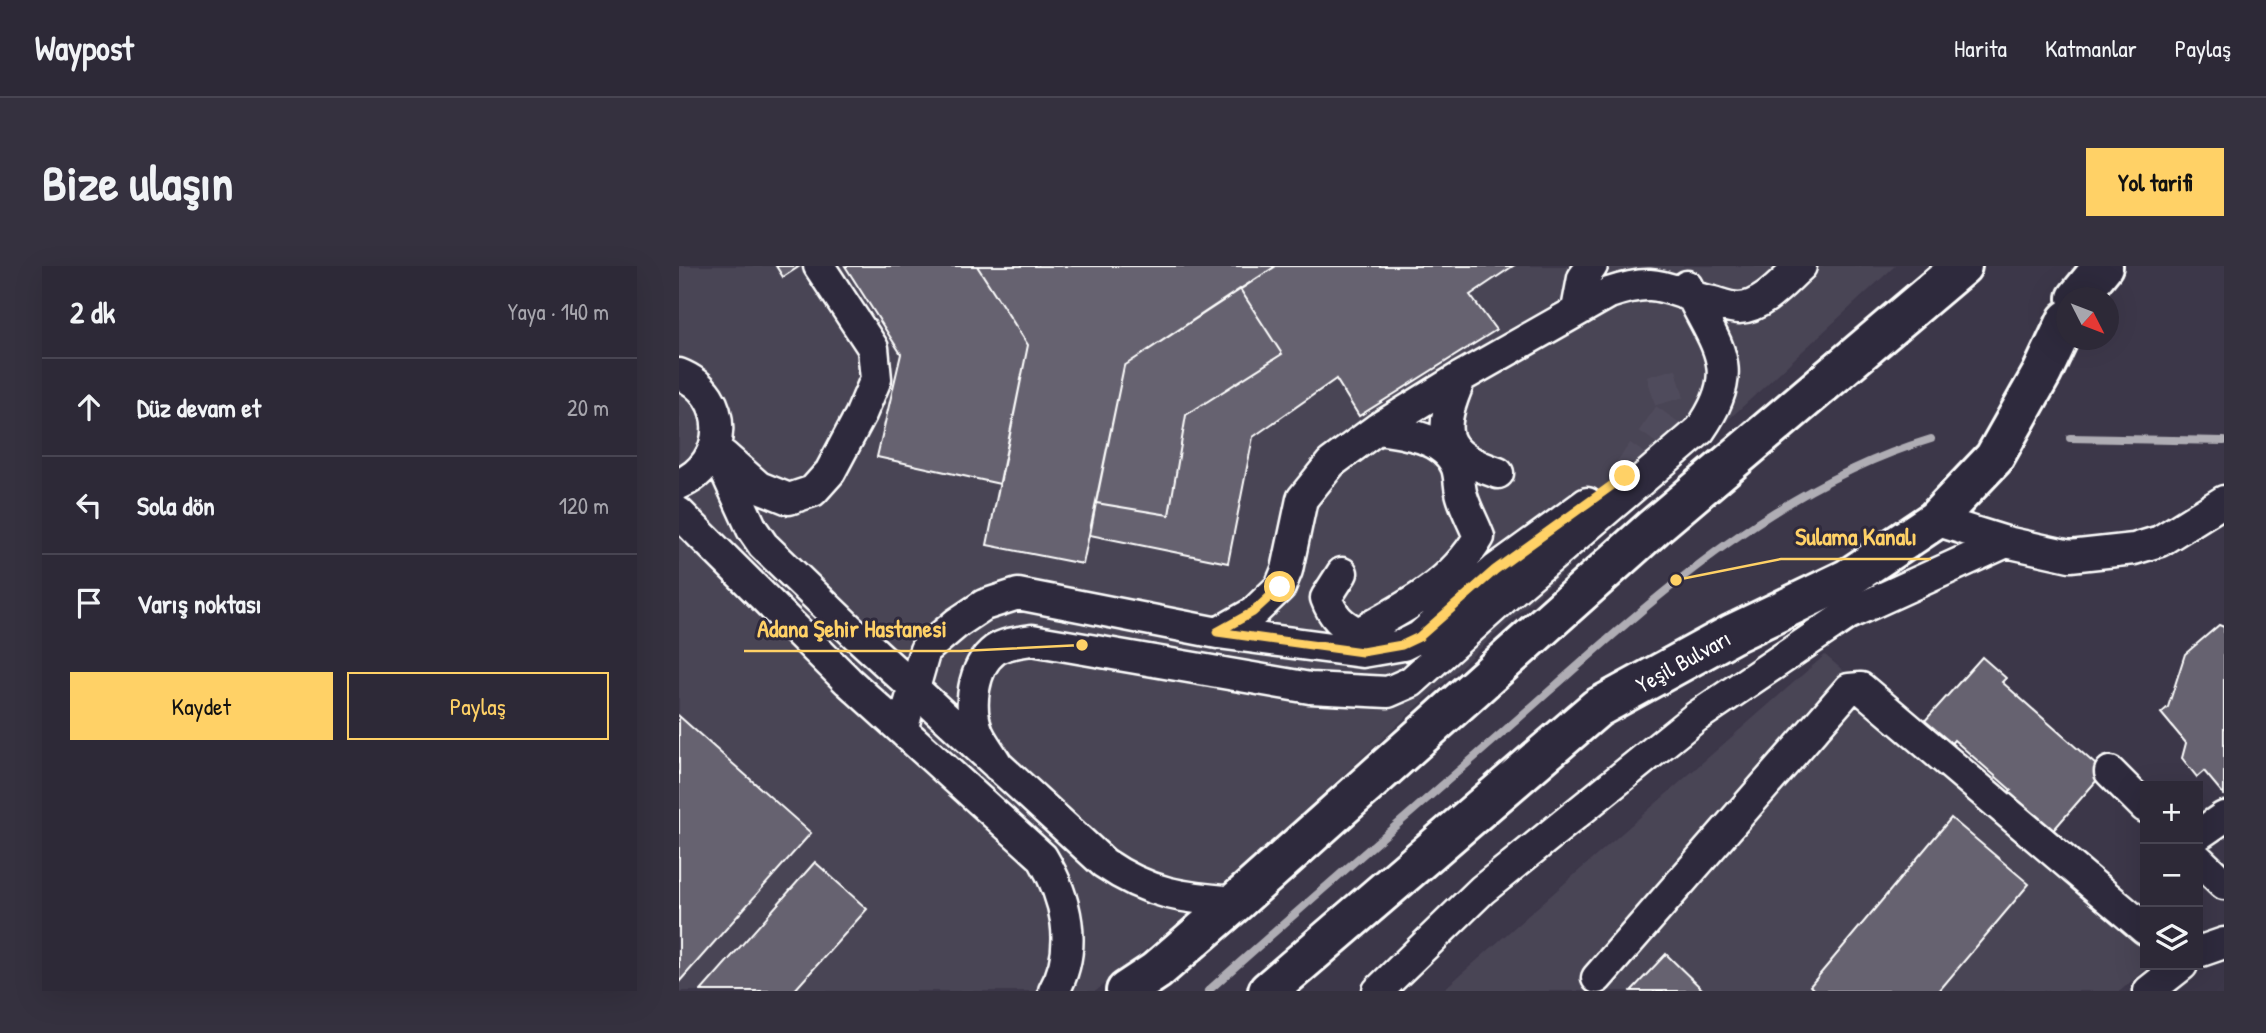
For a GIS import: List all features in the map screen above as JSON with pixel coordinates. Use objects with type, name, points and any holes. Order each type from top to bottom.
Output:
[{"type":"main road","points":[[1126,991],[1156,971],[1236,902],[1760,435],[1962,266]]},
{"type":"main road","points":[[2086,287],[2103,266]]},
{"type":"main road","name":"Yeşil Bulvarı","points":[[1268,991],[1597,709],[1732,634],[1847,579],[1935,520],[1994,458],[2056,343]]},
{"type":"street","points":[[715,448],[759,487],[789,499],[813,491],[830,472],[862,414],[876,379],[873,348],[819,266]]},
{"type":"street","points":[[1577,310],[1584,278],[1592,266]]},
{"type":"street","points":[[998,766],[979,735],[973,716],[974,691],[981,667],[995,650],[1011,643],[1032,640],[1310,688],[1388,692],[1411,682],[1512,591],[1700,430],[1717,405],[1723,389],[1723,371],[1713,334],[1684,278],[1672,266]]},
{"type":"street","points":[[1217,632],[1253,612],[1280,587],[1302,499],[1331,463],[1377,429],[1461,377],[1609,293],[1633,285],[1659,283],[1692,297],[1739,308],[1763,299],[1801,266]]},
{"type":"street","points":[[679,374],[703,389],[713,403],[718,420],[715,448],[704,469],[679,484]]},
{"type":"street","points":[[1461,377],[1446,412],[1445,429],[1451,445],[1463,458],[1498,473]]},
{"type":"street","points":[[1342,573],[1326,598],[1331,613],[1342,625],[1358,633],[1404,608],[1455,572],[1479,537],[1462,496],[1457,467],[1447,454],[1432,441],[1407,433],[1377,429]]},
{"type":"street","points":[[715,448],[752,529],[763,545],[1104,863],[1129,880],[1180,898],[1236,902]]},
{"type":"street","points":[[902,730],[925,650],[984,605],[1019,594],[1217,632],[1362,652],[1402,645],[1419,637],[1495,570],[1625,476]]},
{"type":"street","points":[[1935,520],[2006,542],[2070,556],[2134,549],[2160,541],[2224,501]]},
{"type":"street","points":[[679,513],[848,681],[1042,857],[1056,879],[1066,910],[1067,937],[1060,980],[1054,991]]},
{"type":"street","points":[[1378,991],[1482,890],[1696,717],[1848,614],[2006,542]]},
{"type":"street","points":[[1597,978],[1849,689],[1861,688],[2140,925]]},
{"type":"street","points":[[2110,772],[2140,802]]},
{"type":"street","points":[[2203,832],[2224,817]]},
{"type":"street","points":[[2203,864],[2224,884]]},
{"type":"street","points":[[2203,950],[2224,943]]},
{"type":"street","points":[[2149,991],[2176,970]]},
{"type":"shaded area","points":[[679,266],[1895,266],[1236,874],[1096,991],[679,991]]},
{"type":"shaded area","points":[[1825,655],[2140,924],[2140,970],[2145,970],[2120,991],[1442,991]]},
{"type":"building","points":[[776,266],[800,266],[783,277]]},
{"type":"building","points":[[845,266],[977,266],[1028,345],[1000,484],[877,457],[901,354]]},
{"type":"building","points":[[977,266],[1276,266],[1124,366],[1083,564],[987,545],[1028,345]]},
{"type":"building","points":[[1276,266],[1513,266],[1470,295],[1496,330],[1359,416],[1336,379],[1253,437],[1228,563],[1090,535],[1096,503],[1169,515],[1186,415],[1282,354],[1240,289]]},
{"type":"building","points":[[1240,289],[1282,354],[1186,415],[1169,515],[1096,503],[1124,366]]},
{"type":"building","points":[[2219,625],[2224,627],[2224,795],[2204,771],[2197,777],[2182,758],[2186,743],[2161,713],[2168,707],[2185,654]]},
{"type":"building","points":[[1982,657],[2006,678],[2002,682],[2104,772],[2050,834],[2006,795],[2011,790],[1954,740],[1949,746],[1923,723]]},
{"type":"building","points":[[679,716],[811,833],[679,982]]},
{"type":"building","points":[[1951,818],[2029,884],[1939,991],[1815,991],[1810,986]]},
{"type":"building","points":[[815,862],[867,909],[794,991],[701,991]]},
{"type":"building","points":[[1666,954],[1704,991],[1631,991]]},
{"type":"waterway","points":[[2070,438],[2224,441]]},
{"type":"waterway","points":[[1208,991],[1600,646],[1702,562],[1755,524],[1811,490],[1869,462],[1931,439]]},
{"type":"tunnel","points":[[1625,476],[1672,410],[1660,368]]},
{"type":"place","name":"Sulama Kanalı","points":[[1676,580]]},
{"type":"place","name":"Adana Şehir Hastanesi","points":[[1082,645]]},
{"type":"route","points":[[1280,587],[1253,612],[1217,632],[1362,652],[1402,645],[1419,637],[1495,570],[1625,476]]}]
